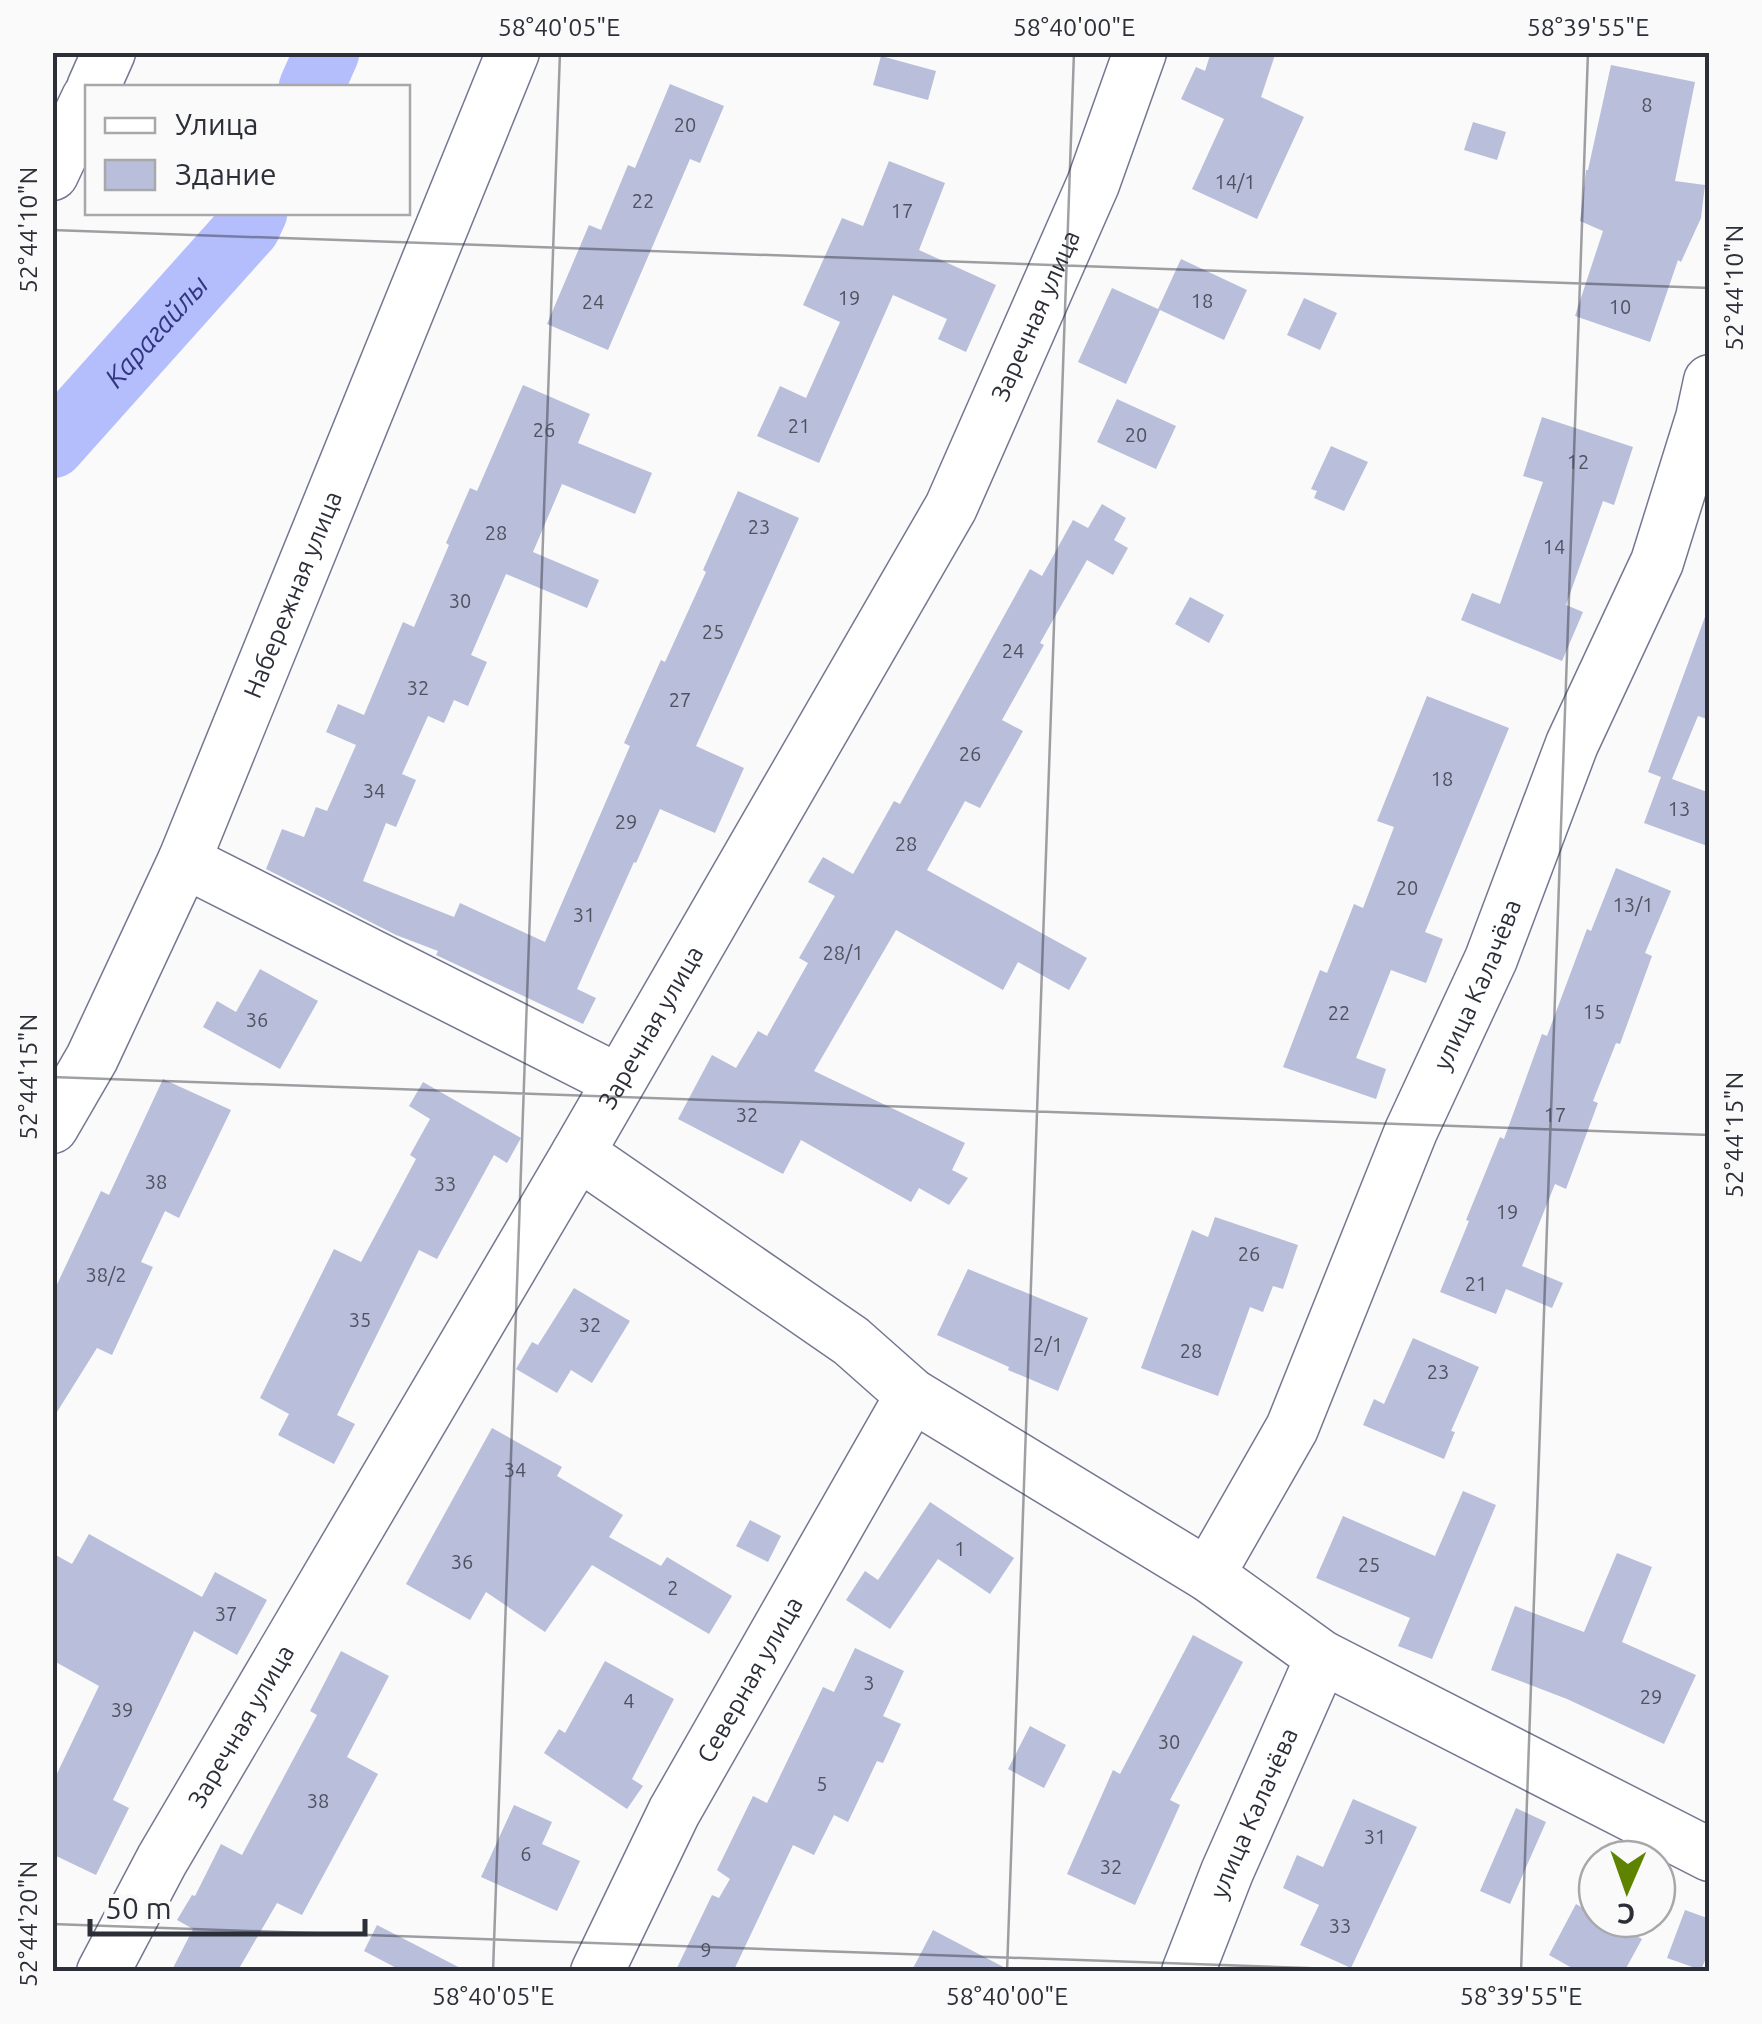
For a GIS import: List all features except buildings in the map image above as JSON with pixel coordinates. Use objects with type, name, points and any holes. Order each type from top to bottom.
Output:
[{"type":"street","points":[[93,85],[109,52]]},
{"type":"street","name":"Набережная улица","points":[[52,1127],[92,1058],[184,861],[514,52]]},
{"type":"street","name":"Заречная улица","points":[[103,1972],[162,1860],[578,1153],[951,507],[1092,184],[1140,52]]},
{"type":"street","points":[[52,174],[85,104]]},
{"type":"street","name":"улица Калачёва","points":[[1208,1574],[1292,1428],[1411,1131],[1491,959],[1572,744],[1657,562],[1710,382]]},
{"type":"street","points":[[184,861],[619,1081]]},
{"type":"street","points":[[578,1153],[851,1341],[912,1394],[1208,1574],[1322,1656],[1710,1856]]},
{"type":"street","name":"Северная улица","points":[[597,1972],[674,1812],[912,1394]]},
{"type":"street","name":"улица Калачёва","points":[[1188,1972],[1226,1872],[1322,1656]]},
{"type":"waterway","name":"Карагайлы","points":[[312,85],[327,52]]},
{"type":"waterway","name":"Карагайлы","points":[[52,446],[248,227],[254,215]]}]
